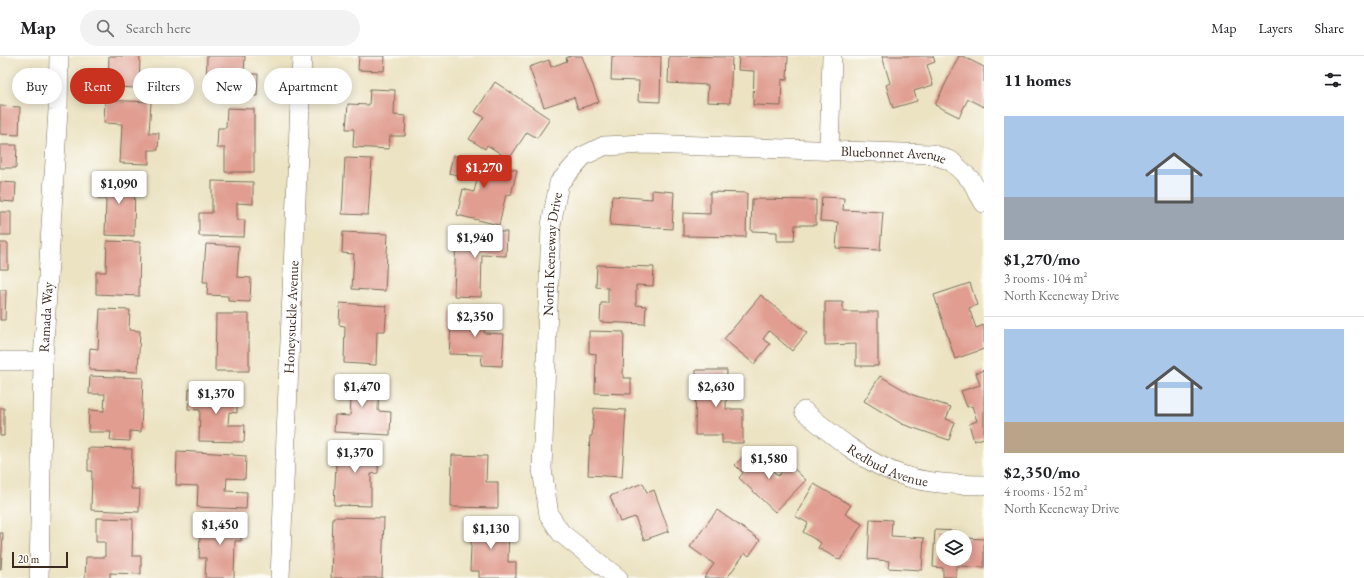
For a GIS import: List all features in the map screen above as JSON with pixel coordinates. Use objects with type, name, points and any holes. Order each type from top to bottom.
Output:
[{"type":"street","name":"Ramada Way","points":[[39,578],[42,362],[58,110],[59,56]]},
{"type":"street","name":"Honeysuckle Avenue","points":[[280,578],[302,56]]},
{"type":"street","points":[[829,151],[832,56]]},
{"type":"street","name":"North Keeneway Drive","points":[[618,578],[561,533],[549,514],[542,469],[551,225],[559,183],[583,156],[604,146],[645,144],[829,151]]},
{"type":"street","name":"Bluebonnet Avenue","points":[[829,151],[932,154],[951,161],[971,180],[984,203]]},
{"type":"street","points":[[0,361],[42,362]]},
{"type":"street","name":"Redbud Avenue","points":[[804,411],[838,440],[873,461],[901,475],[932,482],[984,485]]},
{"type":"building","points":[[109,56],[140,56],[140,68],[133,68],[133,88],[125,88],[125,68],[109,68]]},
{"type":"building","points":[[207,56],[245,56],[244,68],[207,68]]},
{"type":"building","points":[[359,56],[385,56],[384,71],[358,70]]},
{"type":"building","points":[[571,56],[582,56],[599,102],[578,109],[574,97],[544,107],[529,67],[549,60],[551,67],[567,61],[566,58]]},
{"type":"building","points":[[612,56],[661,56],[660,102],[638,101],[639,81],[611,80]]},
{"type":"building","points":[[669,56],[732,57],[730,103],[707,102],[708,85],[668,83]]},
{"type":"building","points":[[739,56],[788,56],[787,80],[782,79],[781,106],[753,105],[754,71],[738,70]]},
{"type":"building","points":[[882,56],[933,56],[935,62],[927,65],[933,85],[914,91],[917,101],[893,108],[886,85],[890,83]]},
{"type":"building","points":[[959,56],[962,56],[984,67],[984,107],[968,99],[959,117],[935,105]]},
{"type":"building","points":[[256,74],[258,74],[257,96]]},
{"type":"building","points":[[495,82],[550,119],[537,138],[527,132],[509,159],[487,145],[485,149],[469,139],[484,117],[475,112]]},
{"type":"building","points":[[370,89],[395,90],[394,115],[406,116],[405,136],[390,136],[389,149],[353,147],[354,129],[346,129],[348,104],[369,105]]},
{"type":"building","points":[[125,101],[133,101],[133,104],[151,104],[149,133],[159,133],[158,150],[149,150],[149,164],[120,163],[122,124],[104,123],[105,104],[125,104]]},
{"type":"building","points":[[0,106],[20,107],[19,135],[0,134]]},
{"type":"building","points":[[227,108],[254,109],[254,172],[225,172],[225,148],[217,148],[218,128],[226,128]]},
{"type":"building","points":[[0,145],[17,145],[16,168],[0,168]]},
{"type":"building","points":[[453,155],[517,170],[511,195],[506,194],[499,225],[457,215],[463,189],[474,192],[477,180],[449,173]]},
{"type":"building","points":[[345,158],[372,159],[368,215],[342,214]]},
{"type":"building","points":[[100,176],[135,177],[134,236],[105,235],[106,199],[99,199]]},
{"type":"building","points":[[212,181],[253,182],[253,204],[237,203],[237,220],[245,220],[244,237],[199,236],[199,213],[212,213]]},
{"type":"building","points":[[0,182],[16,183],[15,202],[0,201]]},
{"type":"building","points":[[652,190],[674,192],[672,229],[610,225],[612,196],[652,199]]},
{"type":"building","points":[[710,192],[747,193],[746,237],[683,236],[683,213],[710,214]]},
{"type":"building","points":[[822,197],[844,198],[843,210],[883,212],[880,250],[836,248],[838,222],[820,221]]},
{"type":"building","points":[[752,199],[816,200],[816,225],[795,225],[794,241],[777,241],[777,232],[751,231]]},
{"type":"building","points":[[0,212],[11,212],[11,235],[0,235]]},
{"type":"building","points":[[456,231],[507,232],[506,256],[482,255],[481,297],[454,296]]},
{"type":"building","points":[[343,232],[388,234],[385,291],[352,289],[354,254],[342,253]]},
{"type":"building","points":[[107,241],[140,242],[139,296],[96,294],[96,272],[106,272]]},
{"type":"building","points":[[0,243],[8,243],[8,269],[0,269]]},
{"type":"building","points":[[206,244],[239,246],[237,277],[251,278],[250,302],[228,301],[228,296],[207,295],[208,282],[203,282]]},
{"type":"building","points":[[597,265],[654,267],[653,286],[636,285],[636,305],[646,306],[645,324],[600,322],[601,303],[608,303],[608,288],[596,287]]},
{"type":"building","points":[[970,283],[977,305],[969,308],[976,328],[984,325],[984,349],[955,359],[934,295]]},
{"type":"building","points":[[0,290],[6,290],[5,320],[0,320]]},
{"type":"building","points":[[761,295],[807,333],[792,351],[769,331],[763,339],[770,344],[754,364],[724,339]]},
{"type":"building","points":[[825,302],[843,302],[843,312],[878,312],[878,366],[856,366],[856,344],[825,345]]},
{"type":"building","points":[[340,303],[387,306],[385,331],[377,331],[376,365],[344,363],[345,326],[339,325]]},
{"type":"building","points":[[100,309],[130,310],[129,330],[140,331],[138,372],[89,370],[90,348],[98,349]]},
{"type":"building","points":[[452,310],[485,311],[484,333],[504,334],[502,366],[481,365],[482,355],[449,354]]},
{"type":"building","points":[[216,314],[249,314],[249,371],[215,371]]},
{"type":"building","points":[[589,331],[624,332],[623,378],[631,378],[631,394],[595,393],[596,354],[589,353]]},
{"type":"building","points":[[696,370],[727,370],[726,409],[743,409],[743,443],[722,443],[722,435],[695,435]]},
{"type":"building","points":[[984,370],[984,438],[974,441],[969,424],[977,421],[972,406],[967,407],[961,391],[980,385],[976,373]]},
{"type":"building","points":[[90,376],[143,378],[141,432],[130,431],[130,441],[110,440],[111,432],[88,432],[89,410],[104,411],[105,394],[89,394]]},
{"type":"building","points":[[880,376],[913,395],[951,407],[946,419],[955,422],[949,440],[902,424],[864,401]]},
{"type":"building","points":[[337,377],[379,379],[378,411],[391,412],[390,435],[334,432],[335,415],[350,416],[351,400],[336,399]]},
{"type":"building","points":[[189,389],[237,390],[237,413],[229,412],[228,425],[245,425],[244,442],[199,441],[200,410],[188,409]]},
{"type":"building","points":[[0,408],[4,408],[4,436],[0,436]]},
{"type":"building","points":[[594,408],[626,410],[622,477],[588,475],[590,436],[592,436]]},
{"type":"building","points":[[337,444],[379,445],[378,473],[371,474],[371,506],[334,505]]},
{"type":"building","points":[[88,448],[132,449],[131,489],[140,489],[139,512],[91,510],[92,471],[88,471]]},
{"type":"building","points":[[750,449],[778,476],[789,464],[806,480],[775,512],[739,478],[743,473],[735,465]]},
{"type":"building","points":[[177,451],[246,456],[245,479],[227,478],[226,491],[247,492],[246,509],[197,507],[198,486],[176,485]]},
{"type":"building","points":[[452,455],[487,456],[486,482],[498,482],[498,508],[451,507]]},
{"type":"building","points":[[643,483],[647,493],[654,490],[669,531],[644,540],[635,517],[620,522],[610,496]]},
{"type":"building","points":[[814,484],[851,505],[845,514],[862,524],[840,560],[818,548],[821,543],[803,532],[808,523],[795,516]]},
{"type":"building","points":[[717,510],[760,540],[749,556],[745,553],[727,578],[704,578],[714,564],[690,547]]},
{"type":"building","points":[[207,516],[242,517],[241,541],[235,541],[234,578],[205,578],[206,558],[199,558],[200,534],[207,534]]},
{"type":"building","points":[[333,517],[384,518],[382,578],[331,578]]},
{"type":"building","points":[[96,518],[133,519],[132,556],[141,556],[141,574],[110,573],[110,578],[85,578],[86,557],[105,557],[105,542],[96,542]]},
{"type":"building","points":[[870,519],[892,520],[891,536],[924,538],[922,570],[888,568],[889,561],[868,559]]},
{"type":"building","points":[[472,521],[509,522],[508,562],[516,562],[516,578],[479,578],[479,571],[470,571]]},
{"type":"building","points":[[936,530],[936,566],[956,566],[956,577],[943,577],[943,568],[933,567]]},
{"type":"building","points":[[0,533],[3,533],[1,569],[0,569]]},
{"type":"building","points":[[972,538],[984,539],[984,567],[956,566],[972,566]]}]
